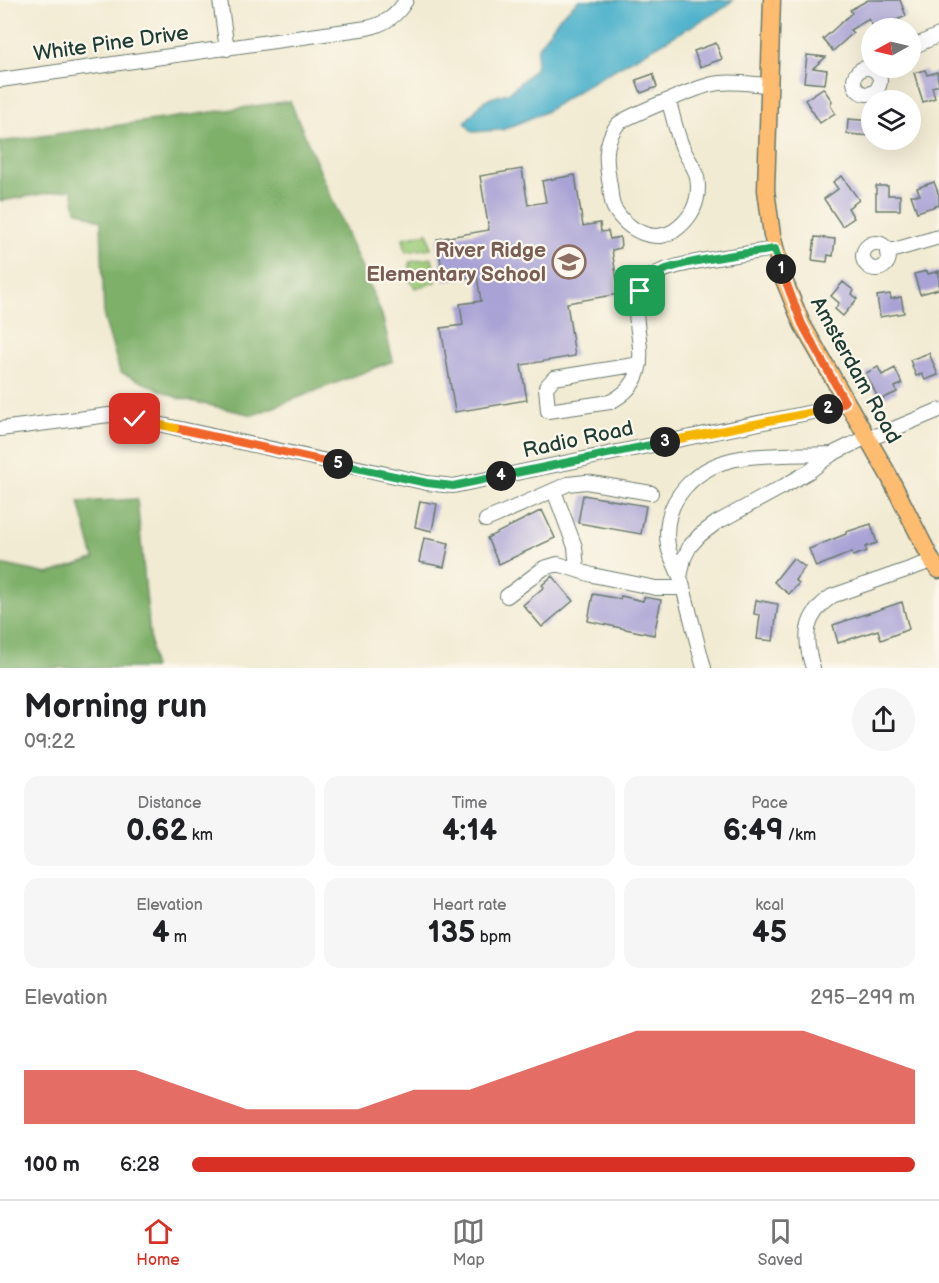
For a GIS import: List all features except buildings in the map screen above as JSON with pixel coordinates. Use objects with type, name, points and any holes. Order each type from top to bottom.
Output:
[{"type":"main road","name":"Amsterdam Road","points":[[772,0],[766,190],[775,249],[782,275],[802,324],[888,474],[936,566]]},
{"type":"street","points":[[220,0],[227,49]]},
{"type":"street","name":"White Pine Drive","points":[[0,80],[377,26],[394,16],[406,0]]},
{"type":"street","points":[[921,43],[939,34]]},
{"type":"street","points":[[669,102],[682,146],[696,170],[698,188],[696,203],[688,219],[674,231],[657,236],[641,234],[625,222],[613,206],[605,158],[609,139],[619,122],[710,85],[768,85]]},
{"type":"street","points":[[887,252],[939,237]]},
{"type":"street","points":[[640,364],[554,378],[546,387],[548,411],[600,405],[619,398],[632,385],[640,364],[642,352],[636,315],[637,300],[650,276],[680,266],[775,249]]},
{"type":"street","name":"Radio Road","points":[[0,429],[71,418],[118,416],[427,483],[453,486],[827,409],[845,402]]},
{"type":"street","points":[[681,583],[684,558],[700,535],[716,523],[810,471],[832,454],[867,437],[879,435],[939,410]]},
{"type":"street","points":[[704,668],[681,583],[668,548],[667,527],[671,507],[683,487],[701,473],[720,464],[740,458],[832,454]]},
{"type":"street","points":[[486,520],[568,484],[586,482],[651,493]]},
{"type":"street","points":[[554,491],[575,548],[577,569]]},
{"type":"street","points":[[507,596],[544,568],[558,564],[592,575],[656,588],[681,583]]},
{"type":"street","points":[[813,668],[807,640],[810,620],[821,604],[840,593],[936,566]]},
{"type":"green space","points":[[290,101],[382,315],[393,361],[253,415],[178,398],[120,372],[104,318],[101,221],[76,210],[72,189],[0,201],[0,142]]},
{"type":"green space","points":[[428,233],[431,248],[406,252],[403,238]]},
{"type":"green space","points":[[432,258],[436,282],[415,288],[410,281],[410,262]]},
{"type":"green space","points":[[137,499],[153,668],[0,668],[0,564],[48,574],[94,559],[79,502]]},
{"type":"water","points":[[579,0],[733,0],[724,8],[587,85],[545,112],[502,130],[472,132],[465,122],[485,100],[510,92],[535,69],[538,47],[560,17]]},
{"type":"place","name":"River Ridge Elementary School","points":[[569,262]]},
{"type":"route","points":[[135,419],[427,483],[453,486],[827,409],[845,402],[802,324],[782,275],[775,249],[665,270],[650,276],[640,291]]}]
